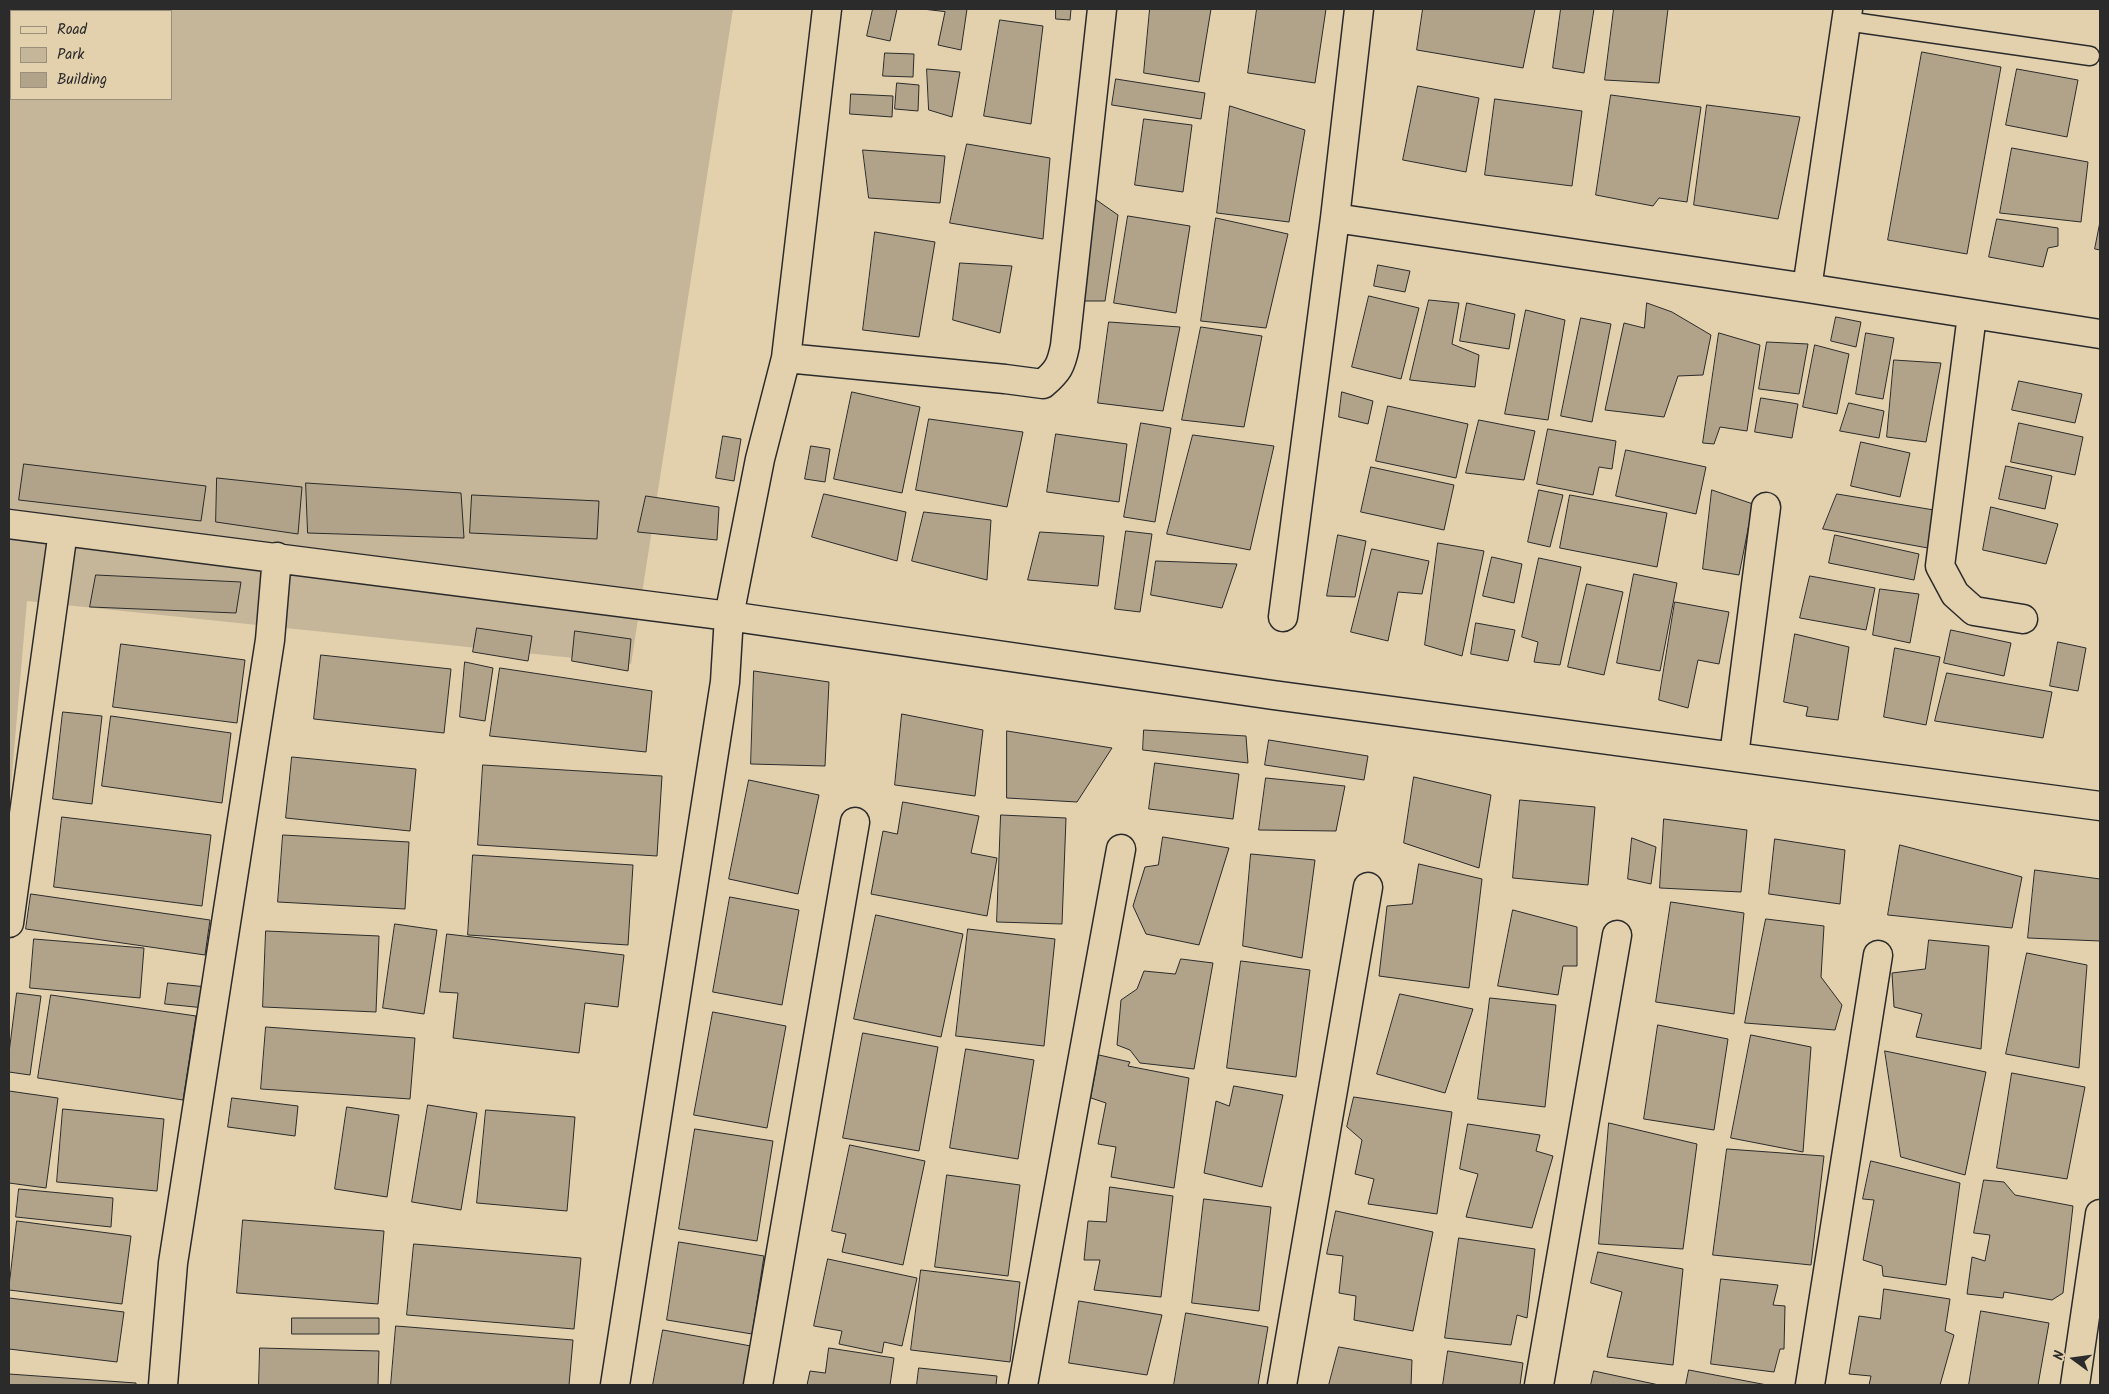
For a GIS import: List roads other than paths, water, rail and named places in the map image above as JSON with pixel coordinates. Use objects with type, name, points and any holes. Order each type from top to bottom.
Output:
[{"type":"street","points":[[615,1385],[725,682],[729,616],[760,459],[786,358],[827,9]]},
{"type":"street","points":[[786,358],[1043,384],[1053,375],[1061,366],[1064,346],[1102,9]]},
{"type":"street","points":[[1282,617],[1335,218],[1359,9]]},
{"type":"street","points":[[1807,288],[1847,15]]},
{"type":"street","points":[[1335,218],[1807,288],[2100,334]]},
{"type":"street","points":[[1972,315],[1940,566],[1955,594],[1974,611],[2023,619]]},
{"type":"street","points":[[1734,756],[1766,507]]},
{"type":"street","points":[[9,524],[729,616],[1263,694],[2100,806]]},
{"type":"street","points":[[9,923],[63,531]]},
{"type":"street","points":[[163,1385],[173,1263],[270,640],[277,557]]},
{"type":"street","points":[[758,1385],[855,822]]},
{"type":"street","points":[[1023,1385],[1121,849]]},
{"type":"street","points":[[1282,1385],[1368,887]]},
{"type":"street","points":[[1540,1385],[1617,935]]},
{"type":"street","points":[[1810,1385],[1878,955]]},
{"type":"street","points":[[2075,1385],[2100,1214]]},
{"type":"lane","points":[[1847,15],[2090,56]]}]
